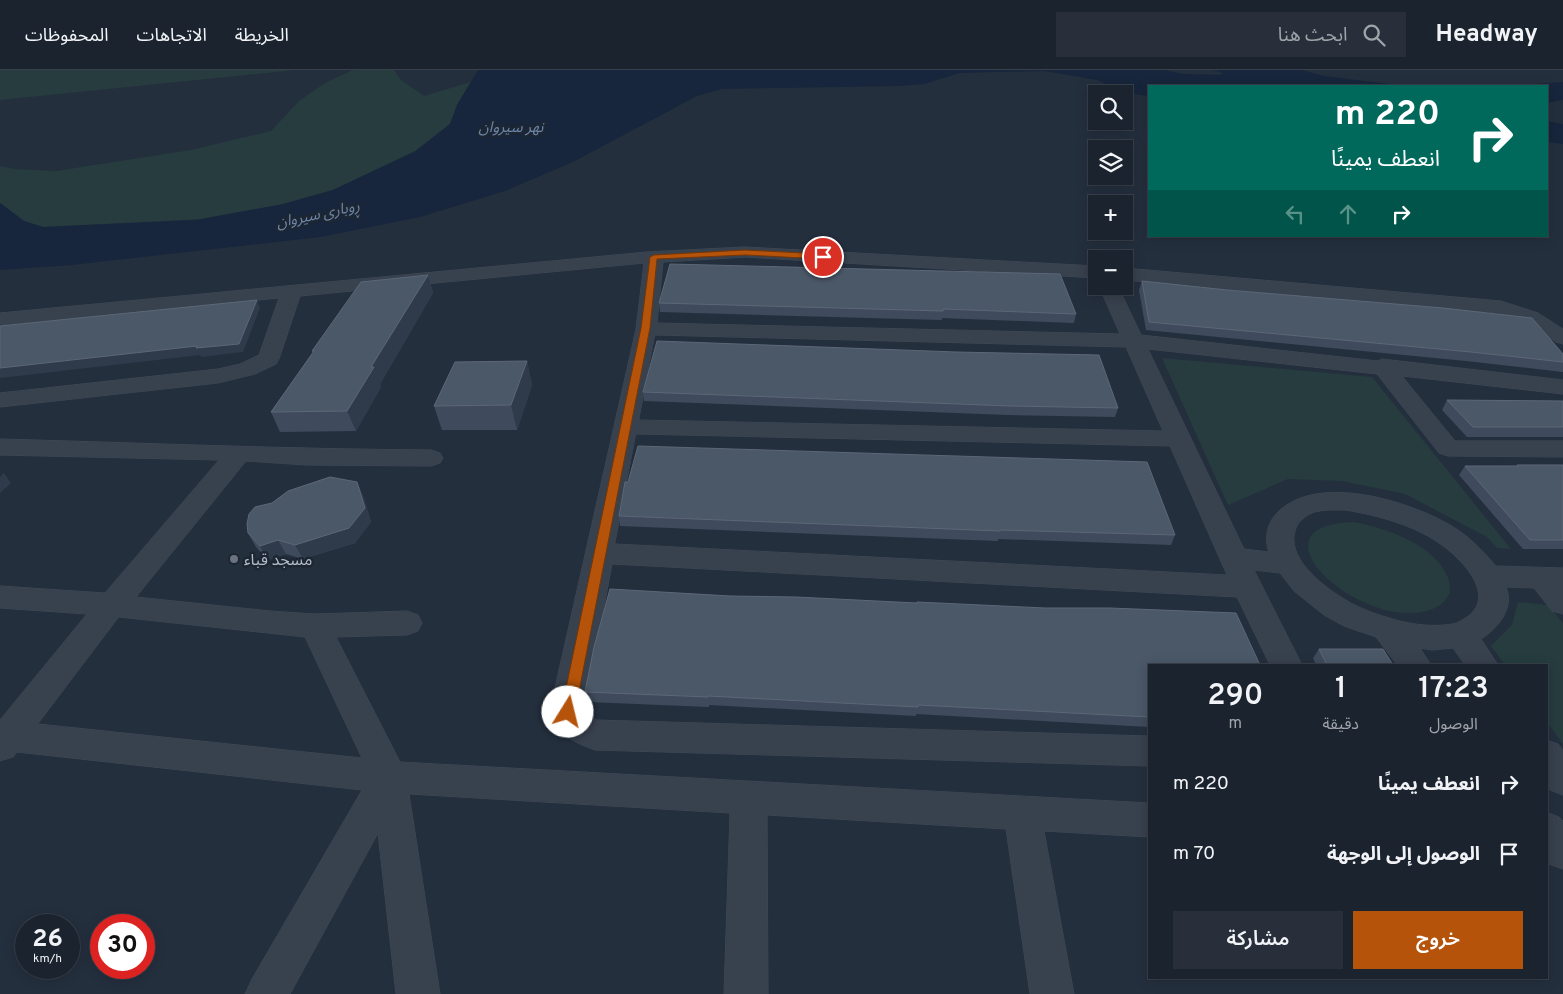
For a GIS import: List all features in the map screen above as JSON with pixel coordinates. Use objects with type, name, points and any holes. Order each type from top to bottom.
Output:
[{"type":"street","points":[[0,319],[291,293],[654,257],[745,252],[1088,272]]},
{"type":"street","points":[[654,257],[646,328],[569,700],[568,712],[573,723],[582,731],[595,735],[1148,751]]},
{"type":"street","points":[[1133,275],[1501,307],[1531,317],[1563,338]]},
{"type":"street","points":[[0,400],[218,376],[247,369],[268,359],[291,293]]},
{"type":"street","points":[[1112,295],[1233,558],[1286,664]]},
{"type":"street","points":[[646,328],[1134,341],[1382,366],[1563,387]]},
{"type":"street","points":[[1382,366],[1448,448],[1563,449]]},
{"type":"street","points":[[626,427],[1178,439]]},
{"type":"street","points":[[0,447],[240,452],[306,457],[431,458]]},
{"type":"street","points":[[3,739],[240,452]]},
{"type":"street","points":[[1346,501],[1378,506],[1411,517],[1443,533],[1469,554],[1487,576],[1494,595],[1492,612],[1481,626],[1461,634],[1439,637],[1414,636],[1387,630],[1355,618],[1326,602],[1302,583],[1287,564],[1279,542],[1282,524],[1295,510],[1317,502],[1346,501]]},
{"type":"street","points":[[600,553],[1247,587]]},
{"type":"street","points":[[1233,558],[1287,564]]},
{"type":"street","points":[[1487,576],[1553,578],[1563,603]]},
{"type":"street","points":[[0,597],[112,605],[270,623],[315,626],[407,623]]},
{"type":"street","points":[[315,626],[390,777],[418,994]]},
{"type":"street","points":[[1387,630],[1414,664]]},
{"type":"street","points":[[1461,634],[1481,664]]},
{"type":"street","points":[[3,739],[390,777],[749,799],[1148,820]]},
{"type":"street","points":[[267,994],[390,777]]},
{"type":"street","points":[[746,994],[749,799]]},
{"type":"street","points":[[1022,812],[1052,994]]},
{"type":"green space","points":[[0,70],[295,70],[0,100]]},
{"type":"green space","points":[[353,70],[394,70],[401,80],[424,96],[471,82],[457,105],[450,124],[415,151],[333,190],[278,205],[201,219],[43,227],[24,221],[0,203],[0,166],[14,169],[56,171],[191,150],[271,131],[299,101],[325,83]]},
{"type":"green space","points":[[1162,358],[1372,377],[1511,549],[1497,548],[1487,537],[1405,494],[1342,481],[1288,479],[1228,505]]},
{"type":"green space","points":[[1355,522],[1381,529],[1409,540],[1432,556],[1442,566],[1449,581],[1450,593],[1443,602],[1440,605],[1414,613],[1384,609],[1354,597],[1329,580],[1312,560],[1309,542],[1321,528]]},
{"type":"green space","points":[[1518,602],[1548,605],[1563,623],[1563,744],[1548,724],[1548,664],[1504,664],[1491,646],[1512,625]]},
{"type":"water","name":"نهر سیروان","points":[[478,70],[1165,70],[1184,74],[1220,75],[1223,73],[1213,70],[1302,70],[1324,76],[1398,85],[1148,85],[1148,96],[1133,94],[1133,85],[1109,85],[1097,80],[1044,71],[960,73],[924,84],[902,86],[722,89],[697,96],[573,162],[505,191],[420,217],[321,237],[72,265],[0,270],[0,203],[24,221],[43,227],[196,220],[284,204],[333,190],[416,151],[450,124],[457,105]]},
{"type":"water","points":[[1563,82],[1563,100],[1548,103],[1548,85],[1523,85]]},
{"type":"water","points":[[1548,121],[1563,124],[1563,144],[1548,142]]},
{"type":"building","points":[[670,264],[1060,274],[1076,314],[659,303]]},
{"type":"building","points":[[428,275],[371,367],[374,367],[347,411],[271,412],[361,282]]},
{"type":"building","points":[[1142,281],[1443,308],[1532,318],[1563,354],[1563,362],[1149,322]]},
{"type":"building","points":[[257,300],[239,344],[196,348],[197,346],[0,368],[0,326]]},
{"type":"building","points":[[657,341],[956,352],[1099,355],[1118,408],[1010,406],[643,392]]},
{"type":"building","points":[[527,361],[511,405],[434,406],[455,362]]},
{"type":"building","points":[[1447,400],[1563,401],[1563,427],[1473,427]]},
{"type":"building","points":[[638,446],[1147,462],[1175,535],[1000,531],[619,516],[625,482],[628,482]]},
{"type":"building","points":[[1563,465],[1563,540],[1530,540],[1465,466]]},
{"type":"building","points":[[330,477],[357,482],[365,508],[349,528],[295,545],[278,540],[260,546],[248,533],[249,514],[255,507],[272,503],[288,491]]},
{"type":"building","points":[[610,589],[730,596],[1236,613],[1260,664],[1148,664],[1148,717],[918,705],[918,707],[708,696],[585,692],[594,647]]},
{"type":"building","points":[[1319,649],[1383,649],[1392,664],[1326,664]]},
{"type":"place","name":"مسجد قباء","points":[[234,559]]},
{"type":"route","points":[[568,712],[646,328],[654,257],[745,252],[823,257]]},
{"type":"water label","name":"ڕوباری سیروان","points":[[318,214]]}]
